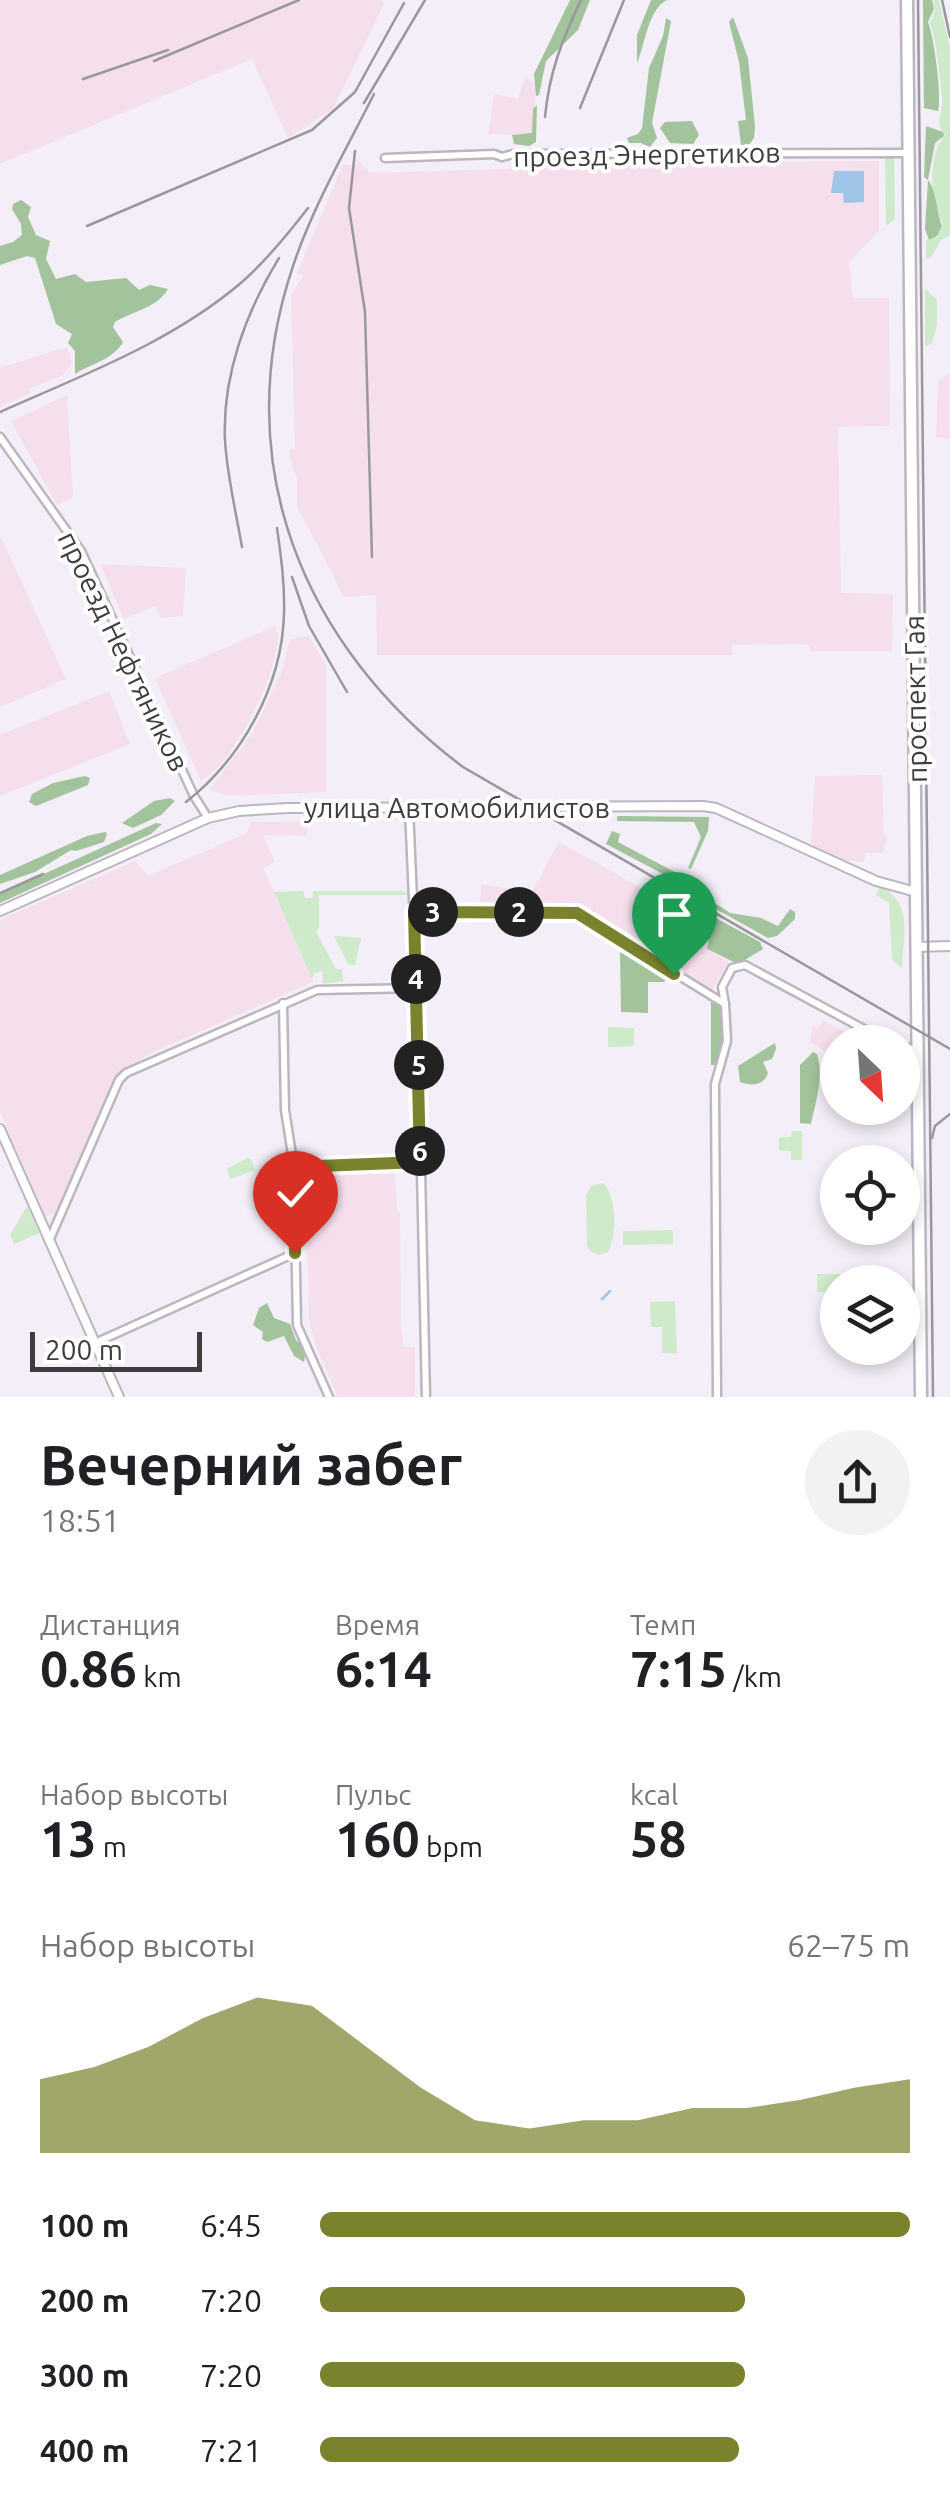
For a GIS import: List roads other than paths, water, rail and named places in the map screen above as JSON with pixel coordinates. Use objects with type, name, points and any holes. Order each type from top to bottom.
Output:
[{"type":"main road","name":"проспект Гая","points":[[907,0],[916,1025]]},
{"type":"main road","name":"проспект Гая","points":[[917,1125],[921,1397]]},
{"type":"street","name":"проезд Энергетиков","points":[[384,158],[909,153]]},
{"type":"street","name":"проезд Нефтяников","points":[[0,437],[81,552],[186,780],[208,818]]},
{"type":"street","name":"улица Автомобилистов","points":[[0,911],[208,818],[264,808],[703,806],[716,808],[876,881],[916,892]]},
{"type":"street","points":[[409,808],[426,1397]]},
{"type":"street","points":[[414,912],[577,913],[725,1004]]},
{"type":"street","points":[[916,947],[950,946]]},
{"type":"street","points":[[710,996],[722,987],[732,968],[745,965],[856,1025]]},
{"type":"street","points":[[717,1397],[715,1084],[726,1041],[722,987]]},
{"type":"street","points":[[50,1241],[122,1076],[284,1003],[327,988],[417,988]]},
{"type":"street","points":[[284,1003],[285,1110],[294,1167],[297,1325],[329,1397]]},
{"type":"street","points":[[0,1130],[118,1397]]},
{"type":"street","points":[[294,1167],[420,1162]]},
{"type":"street","points":[[94,1343],[295,1253]]},
{"type":"water","points":[[834,171],[864,171],[864,202],[844,203],[843,193],[831,193]]},
{"type":"waterway","points":[[602,1299],[610,1291]]},
{"type":"tram line","points":[[918,0],[933,1397]]},
{"type":"tram line","points":[[932,1138],[935,1126],[950,1114]]},
{"type":"railway","points":[[154,61],[299,0]]},
{"type":"railway","points":[[364,103],[425,0]]},
{"type":"railway","points":[[545,117],[557,57],[581,0]]},
{"type":"railway","points":[[580,108],[624,0]]},
{"type":"railway","points":[[942,0],[950,37]]},
{"type":"railway","points":[[87,226],[312,130],[355,92],[404,3]]},
{"type":"railway","points":[[83,79],[168,50]]},
{"type":"railway","points":[[374,94],[301,244],[275,339],[269,410],[275,479],[293,545],[321,607],[359,665],[407,719],[463,767],[950,1049]]},
{"type":"railway","points":[[355,151],[349,208],[365,312],[372,557]]},
{"type":"railway","points":[[0,412],[126,356],[215,303],[251,274],[308,208]]},
{"type":"railway","points":[[242,547],[226,453],[228,392],[238,345],[279,258]]},
{"type":"railway","points":[[186,802],[225,764],[241,742],[276,668],[284,603],[277,528]]},
{"type":"railway","points":[[292,577],[309,626],[347,692]]},
{"type":"railway","points":[[0,893],[43,874]]}]
